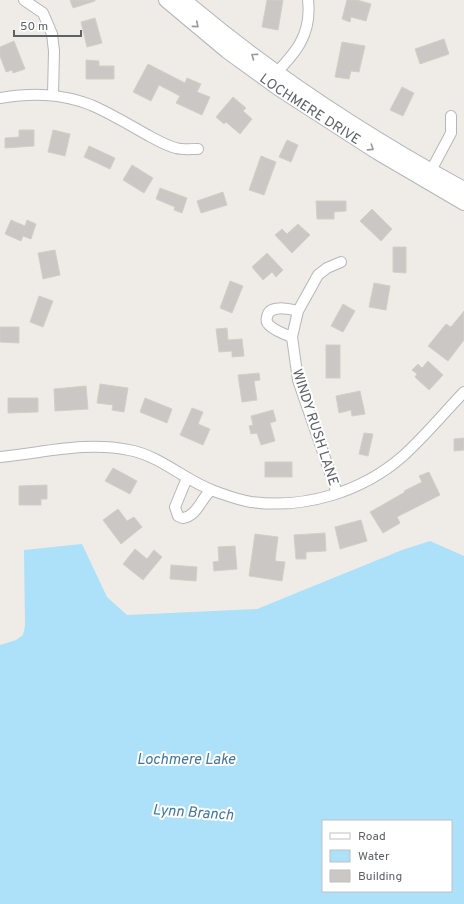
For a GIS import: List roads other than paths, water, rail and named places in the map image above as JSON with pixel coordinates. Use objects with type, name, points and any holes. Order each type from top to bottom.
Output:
[{"type":"street","points":[[24,0],[43,13],[52,34],[54,51],[52,95]]},
{"type":"street","name":"LOCHMERE DRIVE","points":[[166,0],[227,51],[359,129],[464,203]]},
{"type":"street","name":"LOCHMERE DRIVE","points":[[184,0],[229,37],[273,77]]},
{"type":"street","points":[[273,77],[287,62],[307,30],[309,20],[308,0]]},
{"type":"street","points":[[0,98],[16,95],[52,95],[91,106],[168,146],[182,149],[198,149]]},
{"type":"street","points":[[426,175],[434,165],[451,133],[450,116]]},
{"type":"street","name":"LOCHMERE DRIVE","points":[[426,175],[464,189]]},
{"type":"street","name":"WINDY RUSH LANE","points":[[337,493],[298,380],[292,337],[298,311],[318,276],[327,268],[341,262]]},
{"type":"street","points":[[292,337],[270,327],[267,323],[267,316],[273,309],[285,308],[298,311]]},
{"type":"street","points":[[0,457],[87,446],[105,446],[132,450],[144,454],[158,460],[187,478],[211,490],[241,500],[269,504],[305,502],[337,493],[371,479],[403,456],[464,392]]},
{"type":"street","points":[[187,478],[175,507],[175,511],[178,516],[183,518],[190,516],[206,494],[211,490]]},
{"type":"water","name":"Lochmere Lake","points":[[430,541],[464,556],[464,904],[0,904],[0,645],[16,640],[23,635],[25,626],[24,550],[82,544],[107,597],[127,615],[257,609],[402,550]]},
{"type":"water label","name":"Lynn Branch","points":[[193,812]]}]
